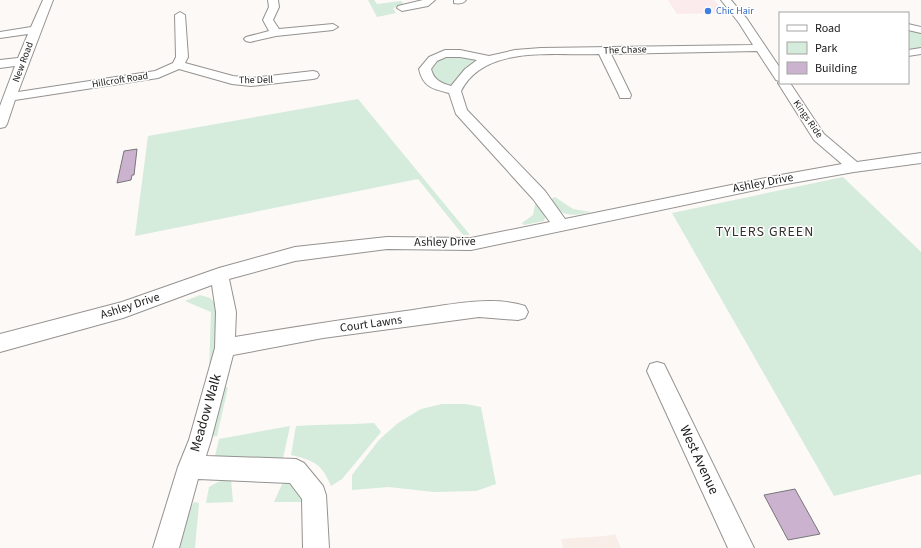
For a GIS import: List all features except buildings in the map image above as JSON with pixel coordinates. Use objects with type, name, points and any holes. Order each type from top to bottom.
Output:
[{"type":"street","name":"New Road","points":[[0,124],[35,30],[48,0]]},
{"type":"street","points":[[273,0],[274,7],[268,20],[276,33]]},
{"type":"street","points":[[402,8],[424,4],[430,0]]},
{"type":"street","points":[[726,0],[743,21],[761,48],[774,59],[779,74]]},
{"type":"street","points":[[178,65],[182,57],[180,15]]},
{"type":"street","points":[[250,39],[326,25]]},
{"type":"street","points":[[0,35],[35,30]]},
{"type":"street","name":"The Chase","points":[[489,59],[464,54],[449,54],[433,59],[425,69],[427,78],[437,86],[455,91],[460,79],[474,66],[489,59],[519,53],[698,48],[761,48]]},
{"type":"street","points":[[603,50],[625,95]]},
{"type":"street","points":[[909,53],[921,52]]},
{"type":"street","points":[[0,64],[23,61]]},
{"type":"street","name":"The Dell","points":[[178,65],[232,80],[251,82],[313,75]]},
{"type":"street","name":"Hillcroft Road","points":[[11,97],[158,74],[178,65]]},
{"type":"street","name":"Kings Ride","points":[[785,84],[819,137],[854,167]]},
{"type":"street","points":[[455,91],[461,110],[540,195],[561,225]]},
{"type":"street","name":"Ashley Drive","points":[[0,343],[123,310],[219,275],[295,254],[388,243],[471,244],[775,181],[854,167],[921,158]]},
{"type":"street","name":"Meadow Walk","points":[[166,548],[190,467],[200,440],[225,348],[226,312],[219,275]]},
{"type":"street","name":"Court Lawns","points":[[225,348],[323,330],[479,309],[518,312]]},
{"type":"street","name":"West Avenue","points":[[657,371],[741,548]]},
{"type":"street","points":[[190,467],[296,471],[314,494],[316,548]]},
{"type":"shaded area","points":[[668,0],[714,0],[725,13],[677,14]]},
{"type":"shaded area","points":[[615,534],[621,548],[563,548],[561,539],[605,536]]},
{"type":"green space","points":[[368,0],[374,0],[377,4],[401,1],[403,3],[402,5],[393,8],[396,13],[377,17]]},
{"type":"green space","points":[[909,29],[921,31],[921,49],[915,50],[909,48]]},
{"type":"green space","points":[[454,56],[472,58],[475,61],[455,83],[445,86],[430,75],[431,70],[438,61]]},
{"type":"green space","points":[[358,99],[470,235],[463,235],[418,179],[135,236],[148,136]]},
{"type":"green space","points":[[843,177],[921,252],[921,474],[834,496],[672,213]]},
{"type":"green space","points":[[555,197],[573,209],[591,212],[573,215],[563,213],[558,210],[550,199]]},
{"type":"green space","points":[[536,200],[545,213],[544,221],[524,225],[522,223],[533,215]]},
{"type":"green space","points":[[200,295],[210,298],[216,304],[219,332],[209,371],[211,312],[185,301]]},
{"type":"green space","points":[[225,387],[228,387],[217,436],[209,437]]},
{"type":"green space","points":[[442,404],[466,404],[481,407],[496,484],[476,491],[434,492],[389,487],[352,490],[352,475],[379,440],[398,423],[421,409]]},
{"type":"green space","points":[[374,423],[381,432],[342,479],[331,486],[324,472],[316,464],[312,461],[291,455],[296,426]]},
{"type":"green space","points":[[290,426],[283,458],[220,458],[215,456],[219,439]]},
{"type":"green space","points":[[231,479],[233,502],[206,503],[209,487],[218,482]]},
{"type":"green space","points":[[283,482],[299,487],[304,502],[274,502]]},
{"type":"green space","points":[[194,502],[199,503],[195,548],[180,548],[186,516]]},
{"type":"place","name":"Chic Hair","points":[[708,11]]},
{"type":"district","name":"TYLERS GREEN","points":[[765,232]]}]
